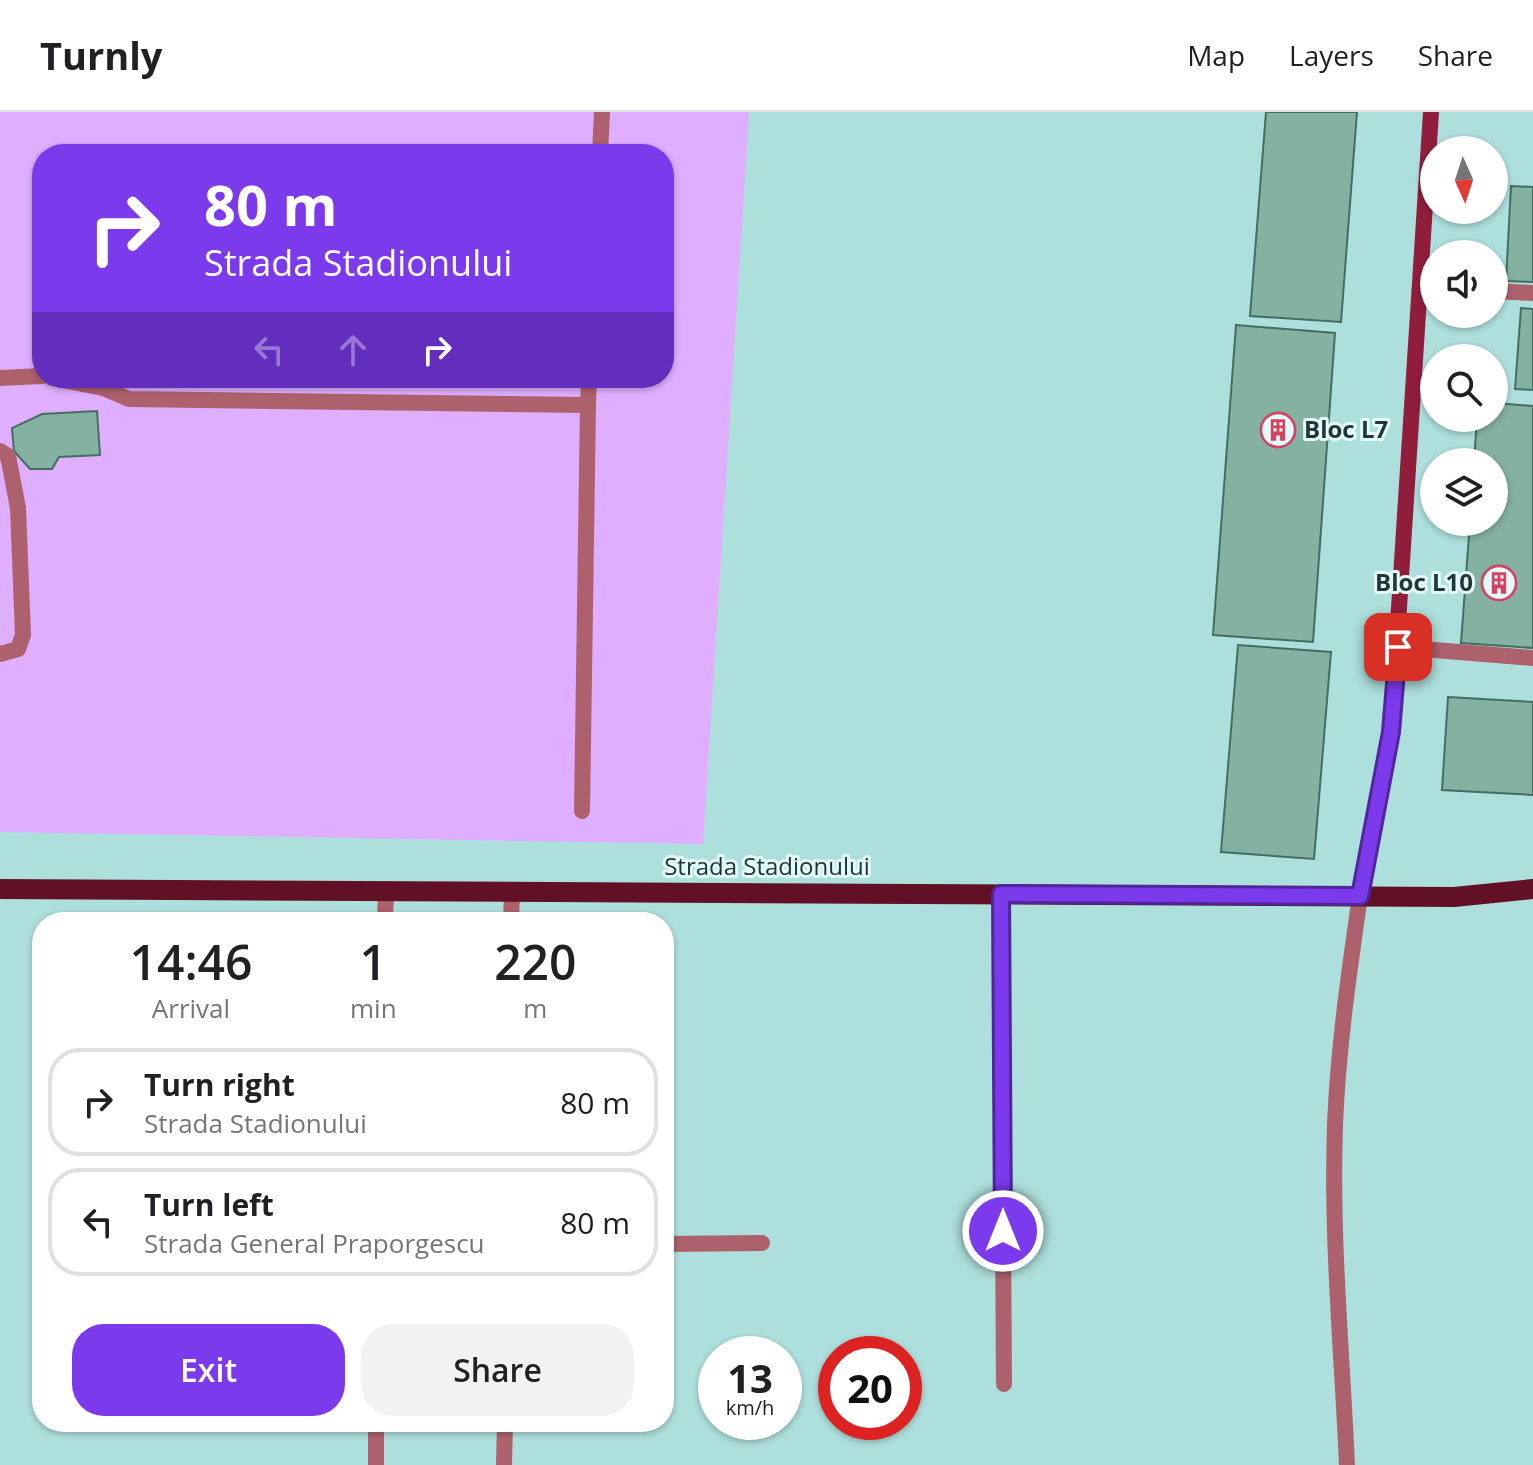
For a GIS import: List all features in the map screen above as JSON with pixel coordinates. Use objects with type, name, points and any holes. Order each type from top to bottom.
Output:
[{"type":"main road","points":[[1428,240],[1431,112]]},
{"type":"main road","points":[[1360,896],[1391,732],[1424,328]]},
{"type":"main road","name":"Strada Stadionului","points":[[0,889],[1454,897],[1533,889]]},
{"type":"street","points":[[600,144],[602,112]]},
{"type":"street","points":[[1508,292],[1533,293]]},
{"type":"street","points":[[0,378],[32,376]]},
{"type":"street","points":[[103,388],[129,399],[588,405]]},
{"type":"street","points":[[582,811],[589,388]]},
{"type":"street","points":[[0,451],[8,456],[16,496],[23,635],[18,649],[0,654]]},
{"type":"street","points":[[1398,647],[1533,658]]},
{"type":"street","points":[[385,912],[386,891]]},
{"type":"street","points":[[511,912],[512,892]]},
{"type":"street","points":[[1001,894],[1004,1384]]},
{"type":"street","points":[[1347,1465],[1336,1237],[1335,1127],[1341,1036],[1360,896]]},
{"type":"street","points":[[674,1244],[762,1243]]},
{"type":"street","points":[[376,1432],[376,1465]]},
{"type":"street","points":[[504,1465],[505,1432]]},
{"type":"shaded area","points":[[0,112],[749,112],[703,844],[0,832]]},
{"type":"building","points":[[1266,112],[1357,112],[1341,322],[1250,316]]},
{"type":"building","points":[[1511,186],[1533,187],[1533,282],[1508,281]]},
{"type":"building","points":[[1521,308],[1533,309],[1533,390],[1515,389]]},
{"type":"building","name":"Bloc L7","points":[[1236,325],[1335,333],[1313,642],[1213,635]]},
{"type":"building","name":"Bloc L10","points":[[1508,404],[1533,406],[1533,648],[1461,643],[1469,536],[1508,536],[1508,448],[1475,448],[1476,432],[1508,432]]},
{"type":"building","points":[[97,411],[100,455],[59,457],[52,469],[30,469],[14,451],[12,428],[42,414]]},
{"type":"building","points":[[1238,645],[1331,652],[1314,859],[1221,852]]},
{"type":"building","points":[[1448,697],[1533,702],[1533,795],[1442,790]]},
{"type":"place","name":"Bloc L7","points":[[1278,430]]},
{"type":"place","name":"Bloc L10","points":[[1499,583]]},
{"type":"route","points":[[1003,1231],[1001,894],[1360,896],[1391,732],[1398,647]]}]
